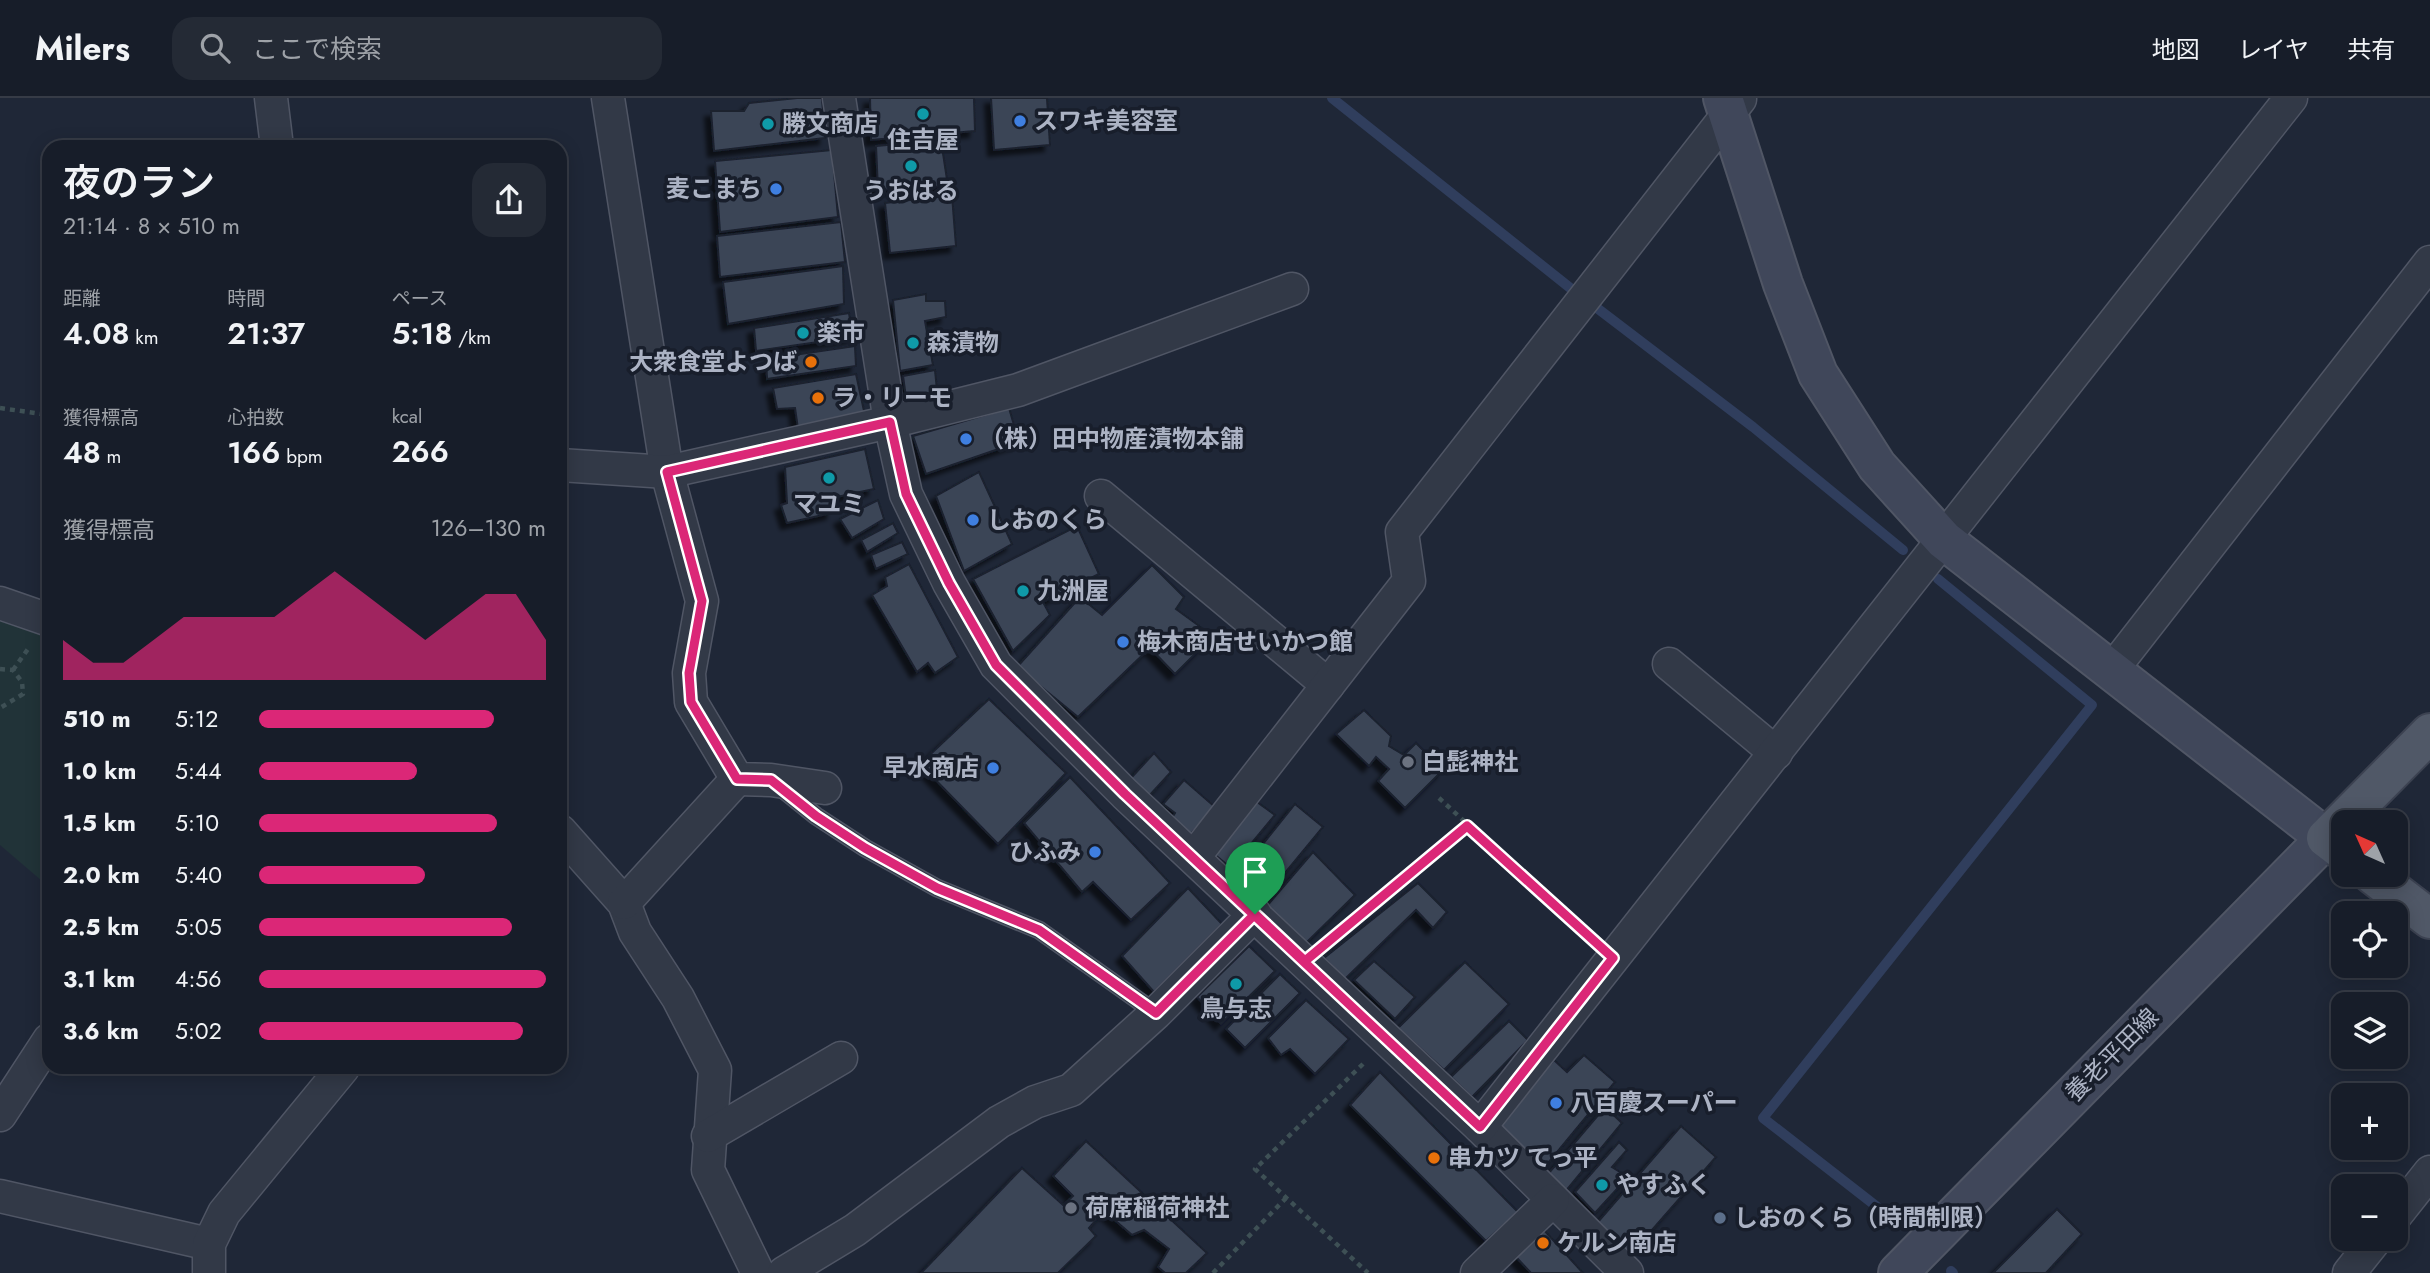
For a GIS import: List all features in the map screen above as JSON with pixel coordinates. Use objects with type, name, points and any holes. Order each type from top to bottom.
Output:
[{"type":"main road","points":[[2364,810],[2430,733]]},
{"type":"main road","points":[[2389,887],[2430,919]]},
{"type":"street","points":[[271,98],[276,140]]},
{"type":"street","points":[[608,98],[667,472],[702,601],[689,673],[691,702],[737,779]]},
{"type":"street","points":[[839,98],[890,422],[906,494],[949,583],[996,665],[1194,857],[1480,1127],[1626,1273]]},
{"type":"street","points":[[1480,1127],[2291,98]]},
{"type":"street","points":[[1194,857],[1409,581],[1402,532],[1730,103]]},
{"type":"street","points":[[1730,103],[1783,284],[1818,374],[1877,466],[1944,540],[2331,843]]},
{"type":"street","points":[[2112,670],[2430,262]]},
{"type":"street","points":[[567,465],[667,472],[890,422],[1018,390],[1292,289]]},
{"type":"street","points":[[1101,496],[1328,685]]},
{"type":"street","points":[[0,603],[42,618]]},
{"type":"street","points":[[1669,664],[1776,753]]},
{"type":"street","points":[[624,903],[737,779],[771,780],[824,788]]},
{"type":"street","points":[[567,839],[624,903],[635,932],[678,998],[715,1070],[708,1136],[708,1170],[758,1273]]},
{"type":"street","name":"養老平田線","points":[[1898,1273],[2331,848]]},
{"type":"street","points":[[784,1273],[855,1230],[999,1122],[1035,1102],[1071,1090],[1156,1013],[1255,914]]},
{"type":"street","points":[[0,1115],[42,1051]]},
{"type":"street","points":[[708,1136],[841,1058]]},
{"type":"street","points":[[0,1196],[209,1259],[224,1213],[338,1074]]},
{"type":"street","points":[[2408,1199],[2430,1172]]},
{"type":"street","points":[[1477,1273],[1553,1200]]},
{"type":"street","points":[[2349,1273],[2366,1251]]},
{"type":"lane","points":[[771,780],[816,816],[865,848],[937,888],[1039,930],[1156,1013]]},
{"type":"path","points":[[0,408],[42,414]]},
{"type":"path","points":[[0,669],[13,670],[22,682],[23,694],[0,708]]},
{"type":"path","points":[[1439,798],[1613,958]]},
{"type":"path","points":[[1305,961],[1467,826]]},
{"type":"path","points":[[1368,1273],[1255,1169],[1388,1040]]},
{"type":"path","points":[[1213,1273],[1286,1198]]},
{"type":"shaded area","points":[[0,618],[42,632],[42,881],[0,845]]},
{"type":"building","name":"勝文商店","points":[[822,98],[825,138],[714,151],[711,111],[744,111],[749,103]]},
{"type":"building","name":"住吉屋","points":[[870,98],[974,98],[975,131],[871,140]]},
{"type":"building","name":"スワキ美容室","points":[[991,98],[1047,98],[1050,145],[994,150]]},
{"type":"building","name":"うおはる","points":[[941,140],[948,186],[878,190],[876,146]]},
{"type":"building","name":"麦こまち","points":[[832,150],[838,217],[720,232],[715,161]]},
{"type":"building","points":[[952,195],[956,246],[890,253],[885,203]]},
{"type":"building","points":[[841,222],[845,262],[720,277],[717,236]]},
{"type":"building","points":[[843,266],[844,304],[728,324],[723,282]]},
{"type":"building","name":"森漬物","points":[[926,294],[926,301],[945,301],[946,317],[925,321],[933,365],[900,371],[893,300]]},
{"type":"building","name":"楽市","points":[[849,313],[853,337],[756,351],[754,328]]},
{"type":"building","name":"大衆食堂よつば","points":[[855,346],[856,366],[767,379],[766,359]]},
{"type":"building","points":[[935,370],[938,400],[907,405],[903,376]]},
{"type":"building","name":"ラ・リーモ","points":[[856,374],[866,420],[798,429],[795,408],[777,409],[773,388]]},
{"type":"building","name":"（株）田中物産漬物本舗","points":[[1009,408],[1019,442],[926,474],[913,436]]},
{"type":"building","name":"マユミ","points":[[865,449],[874,489],[832,498],[832,513],[787,523],[781,505],[787,503],[785,467]]},
{"type":"building","name":"しおのくら","points":[[979,472],[1012,544],[964,571],[936,496]]},
{"type":"building","points":[[878,500],[884,519],[852,538],[840,519]]},
{"type":"building","points":[[893,523],[898,533],[867,552],[861,540]]},
{"type":"building","name":"九洲屋","points":[[1077,526],[1099,574],[1043,602],[1050,615],[1013,651],[973,579]]},
{"type":"building","points":[[902,542],[908,554],[876,569],[871,555]]},
{"type":"building","points":[[909,564],[958,657],[935,673],[928,663],[917,672],[872,595],[887,586],[885,577]]},
{"type":"building","name":"梅木商店せいかつ館","points":[[1152,565],[1184,597],[1176,609],[1213,636],[1175,674],[1150,648],[1078,717],[1017,667],[1080,597],[1102,615]]},
{"type":"building","name":"早水商店","points":[[989,699],[1066,773],[998,844],[920,764]]},
{"type":"building","name":"白髭神社","points":[[1364,710],[1391,736],[1389,746],[1404,755],[1416,743],[1443,770],[1405,808],[1378,781],[1389,769],[1376,757],[1369,766],[1336,734]]},
{"type":"building","points":[[1154,753],[1171,772],[1148,797],[1131,778]]},
{"type":"building","name":"ひふみ","points":[[1070,777],[1170,883],[1131,920],[1093,882],[1082,892],[1024,823]]},
{"type":"building","points":[[1184,780],[1215,807],[1188,837],[1170,821],[1175,813],[1163,804]]},
{"type":"building","points":[[1250,797],[1275,815],[1231,868],[1208,849]]},
{"type":"building","points":[[1295,804],[1323,827],[1261,902],[1235,879]]},
{"type":"building","points":[[1313,852],[1355,895],[1306,943],[1266,907]]},
{"type":"building","points":[[1418,883],[1447,912],[1433,928],[1416,910],[1345,979],[1324,958]]},
{"type":"building","points":[[1188,888],[1222,924],[1154,992],[1122,956]]},
{"type":"building","name":"鳥与志","points":[[1249,946],[1275,971],[1221,1024],[1197,997]]},
{"type":"building","points":[[1374,961],[1415,997],[1395,1019],[1354,980]]},
{"type":"building","points":[[1465,962],[1509,1004],[1444,1070],[1398,1028]]},
{"type":"building","points":[[1280,974],[1300,993],[1245,1048],[1226,1029]]},
{"type":"building","points":[[1306,1000],[1349,1039],[1315,1074],[1290,1049],[1281,1055],[1268,1038]]},
{"type":"building","points":[[1509,1021],[1528,1040],[1472,1097],[1451,1077]]},
{"type":"building","name":"八百慶スーパー","points":[[1584,1055],[1615,1082],[1544,1168],[1496,1123],[1554,1060],[1567,1072]]},
{"type":"building","name":"串カツ てっ平","points":[[1380,1072],[1518,1212],[1486,1241],[1350,1105]]},
{"type":"building","points":[[1605,1107],[1622,1123],[1565,1192],[1548,1174]]},
{"type":"building","points":[[1681,1126],[1716,1157],[1631,1254],[1597,1223]]},
{"type":"building","name":"荷席稲荷神社","points":[[1086,1141],[1207,1253],[1186,1273],[1165,1273],[1158,1267],[1169,1249],[1144,1230],[1132,1235],[1104,1211],[1089,1228],[1096,1236],[1058,1273],[921,1273],[1022,1168],[1063,1205],[1073,1196],[1053,1176]]},
{"type":"building","name":"やすふく","points":[[1619,1142],[1627,1150],[1612,1167],[1628,1177],[1595,1213],[1575,1192]]},
{"type":"building","points":[[2057,1209],[2082,1234],[2046,1273],[1993,1273]]},
{"type":"building","name":"ケルン南店","points":[[1544,1230],[1583,1273],[1531,1273],[1515,1256]]},
{"type":"waterway","points":[[1332,98],[1574,291]]},
{"type":"waterway","points":[[1593,305],[1753,427],[1903,550]]},
{"type":"waterway","points":[[1894,1220],[1763,1118],[2092,705],[1938,579]]},
{"type":"place","name":"住吉屋","points":[[923,114]]},
{"type":"place","name":"スワキ美容室","points":[[1020,121]]},
{"type":"place","name":"勝文商店","points":[[768,124]]},
{"type":"place","name":"うおはる","points":[[911,166]]},
{"type":"place","name":"麦こまち","points":[[776,189]]},
{"type":"place","name":"楽市","points":[[803,333]]},
{"type":"place","name":"森漬物","points":[[913,343]]},
{"type":"place","name":"大衆食堂よつば","points":[[811,362]]},
{"type":"place","name":"ラ・リーモ","points":[[818,398]]},
{"type":"place","name":"（株）田中物産漬物本舗","points":[[966,439]]},
{"type":"place","name":"マユミ","points":[[829,478]]},
{"type":"place","name":"しおのくら","points":[[973,520]]},
{"type":"place","name":"九洲屋","points":[[1023,591]]},
{"type":"place","name":"梅木商店せいかつ館","points":[[1123,642]]},
{"type":"place","name":"白髭神社","points":[[1408,762]]},
{"type":"place","name":"早水商店","points":[[993,768]]},
{"type":"place","name":"ひふみ","points":[[1095,852]]},
{"type":"place","name":"鳥与志","points":[[1236,984]]},
{"type":"place","name":"八百慶スーパー","points":[[1556,1103]]},
{"type":"place","name":"串カツ てっ平","points":[[1434,1158]]},
{"type":"place","name":"やすふく","points":[[1602,1185]]},
{"type":"place","name":"荷席稲荷神社","points":[[1071,1208]]},
{"type":"place","name":"しおのくら（時間制限）","points":[[1720,1218]]},
{"type":"place","name":"ケルン南店","points":[[1543,1243]]},
{"type":"route","points":[[1255,914],[1156,1013],[1039,930],[937,888],[865,848],[816,816],[771,780],[737,779],[691,702],[689,673],[702,601],[667,472],[890,422],[906,494],[949,583],[996,665],[1125,794],[1255,914],[1480,1127],[1613,958],[1467,826],[1305,961],[1255,914]]}]
